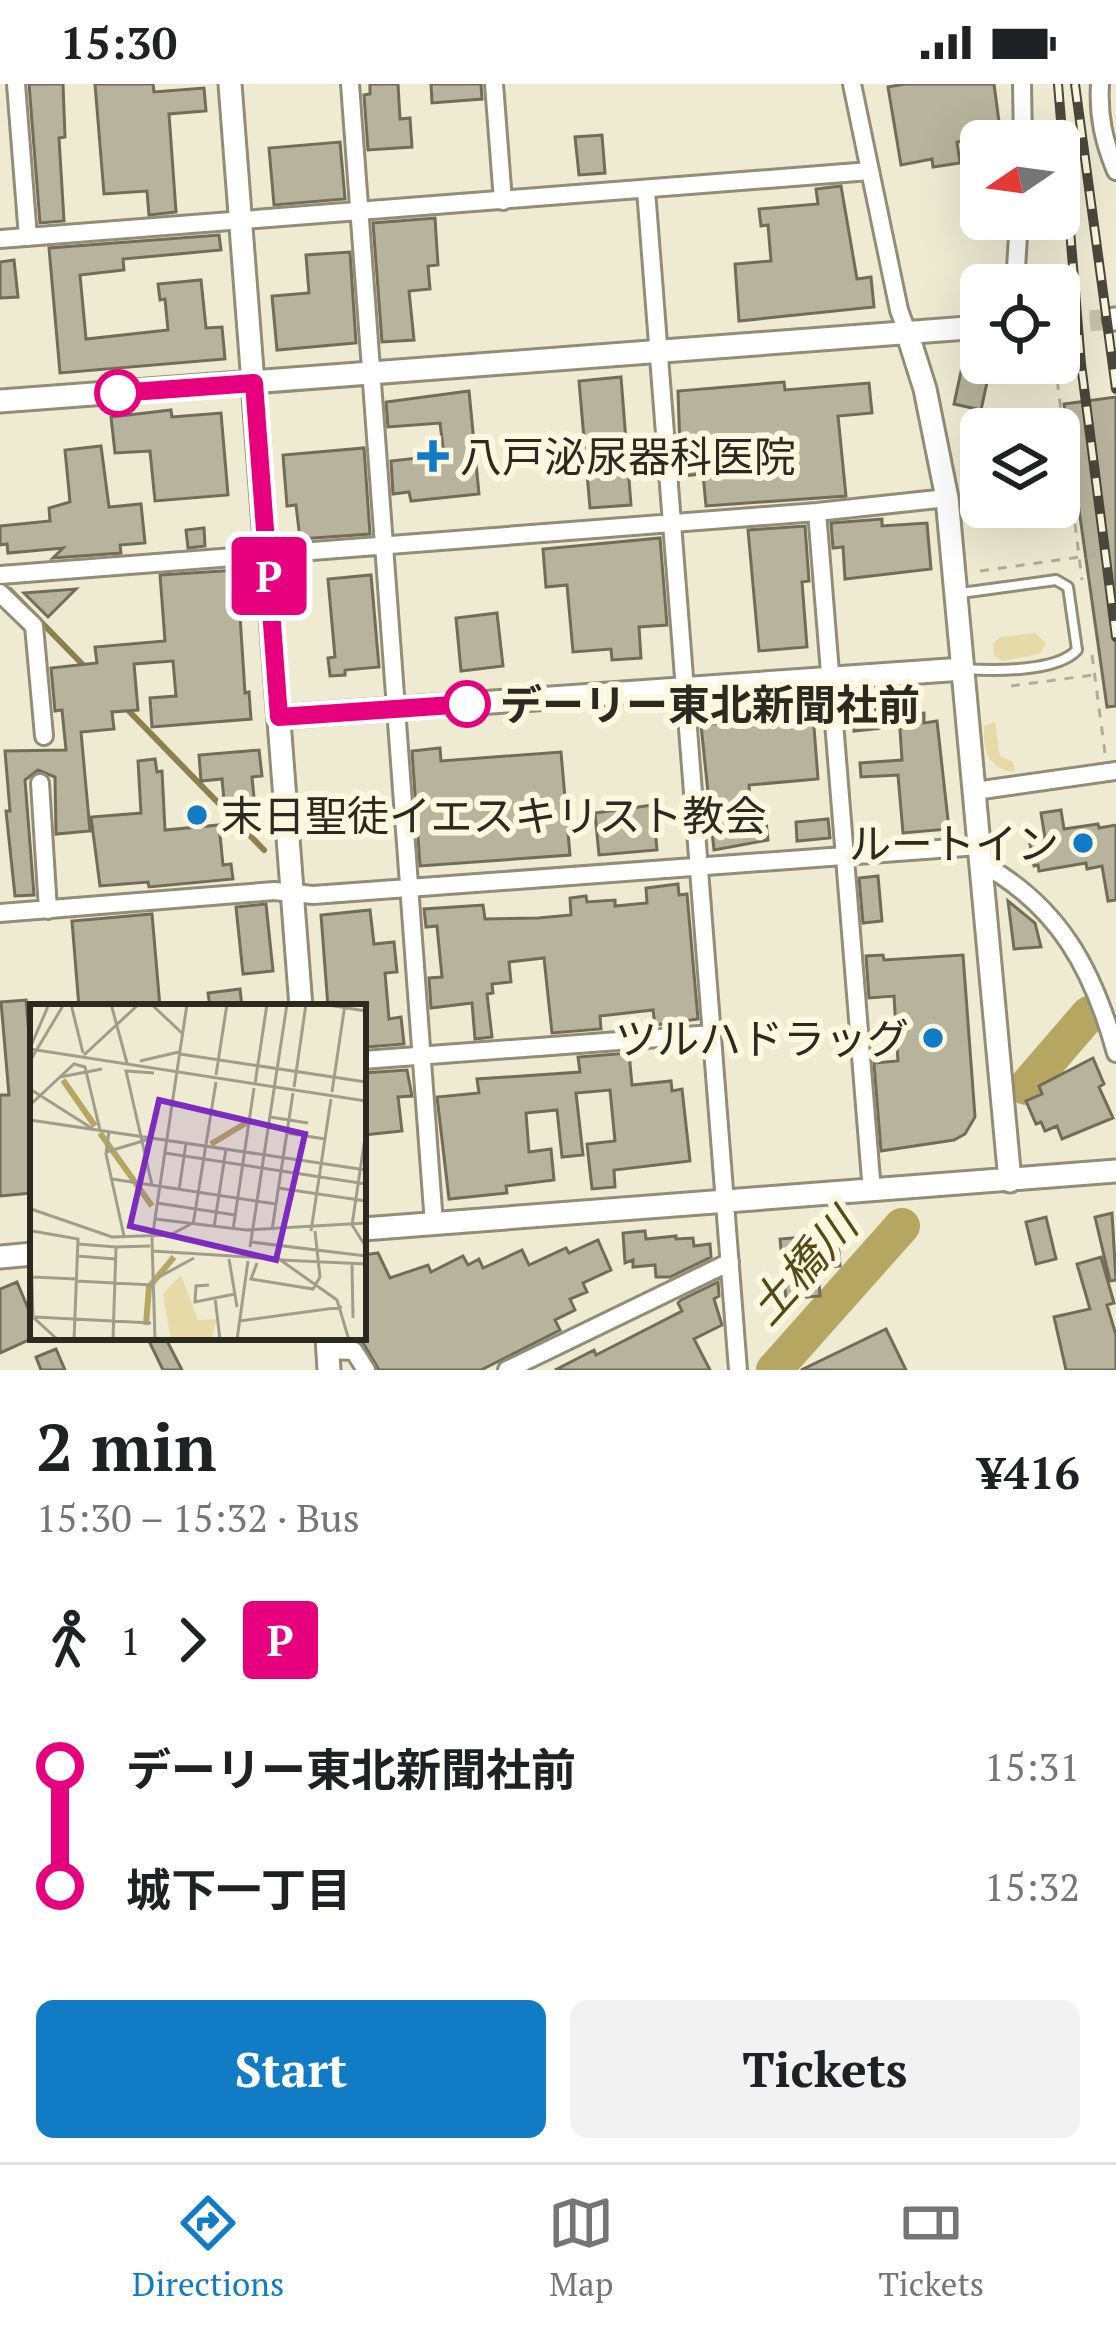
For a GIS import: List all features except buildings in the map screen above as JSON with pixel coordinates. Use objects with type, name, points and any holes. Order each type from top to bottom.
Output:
[{"type":"street","points":[[16,84],[28,237]]},
{"type":"street","points":[[230,84],[301,1004]]},
{"type":"street","points":[[350,84],[434,1224]]},
{"type":"street","points":[[494,84],[503,201]]},
{"type":"street","points":[[852,84],[947,498],[1010,1180]]},
{"type":"street","points":[[1022,84],[1023,120]]},
{"type":"street","points":[[1100,84],[1105,144],[1116,172]]},
{"type":"street","points":[[0,239],[870,171]]},
{"type":"street","points":[[646,190],[738,1370]]},
{"type":"street","points":[[0,401],[960,328]]},
{"type":"street","points":[[0,575],[947,498]]},
{"type":"street","points":[[818,512],[872,1192]]},
{"type":"street","points":[[0,593],[34,626],[44,736]]},
{"type":"street","points":[[279,717],[963,669]]},
{"type":"street","points":[[975,791],[1116,771]]},
{"type":"street","points":[[40,783],[48,910]]},
{"type":"street","points":[[0,913],[274,891],[408,888],[845,857],[980,854],[1059,924],[1088,976],[1116,1053]]},
{"type":"street","points":[[366,1060],[712,1034]]},
{"type":"street","points":[[366,1229],[1116,1171]]},
{"type":"street","points":[[0,1257],[30,1254]]},
{"type":"street","points":[[507,1370],[730,1262]]},
{"type":"street","points":[[328,1352],[354,1351],[366,1370]]},
{"type":"lane","points":[[957,593],[1056,580],[1068,587],[1077,650],[1068,660],[1000,671],[963,669]]},
{"type":"path","points":[[1057,384],[1079,558]]},
{"type":"path","points":[[980,572],[1116,552]]},
{"type":"path","points":[[1091,653],[1106,754]]},
{"type":"path","points":[[1011,686],[1094,674]]},
{"type":"shaded area","points":[[1035,633],[1046,643],[1040,654],[1002,661],[994,656],[993,644],[1000,637]]},
{"type":"shaded area","points":[[995,722],[1000,756],[1013,762],[1015,772],[993,763],[986,751],[984,726]]},
{"type":"waterway","points":[[10,590],[85,667]]},
{"type":"waterway","points":[[124,706],[264,850]]},
{"type":"waterway","name":"土橋川","points":[[1026,1087],[1089,1014]]},
{"type":"waterway","name":"土橋川","points":[[774,1370],[902,1226]]},
{"type":"tunnel","points":[[1080,321],[1114,319]]},
{"type":"railway","points":[[1058,84],[1081,364],[1116,637]]},
{"type":"railway","points":[[1075,84],[1116,389]]},
{"type":"bus line","name":"P","points":[[118,393],[254,383],[279,717],[467,704]]},
{"type":"place","name":"八戸泌尿器科医院","points":[[433,456]]},
{"type":"place","name":"デーリー東北新聞社前","points":[[467,704]]},
{"type":"place","name":"末日聖徒イエスキリスト教会","points":[[197,815]]},
{"type":"place","name":"ルートイン","points":[[1083,843]]},
{"type":"place","name":"ツルハドラッグ","points":[[933,1038]]}]
